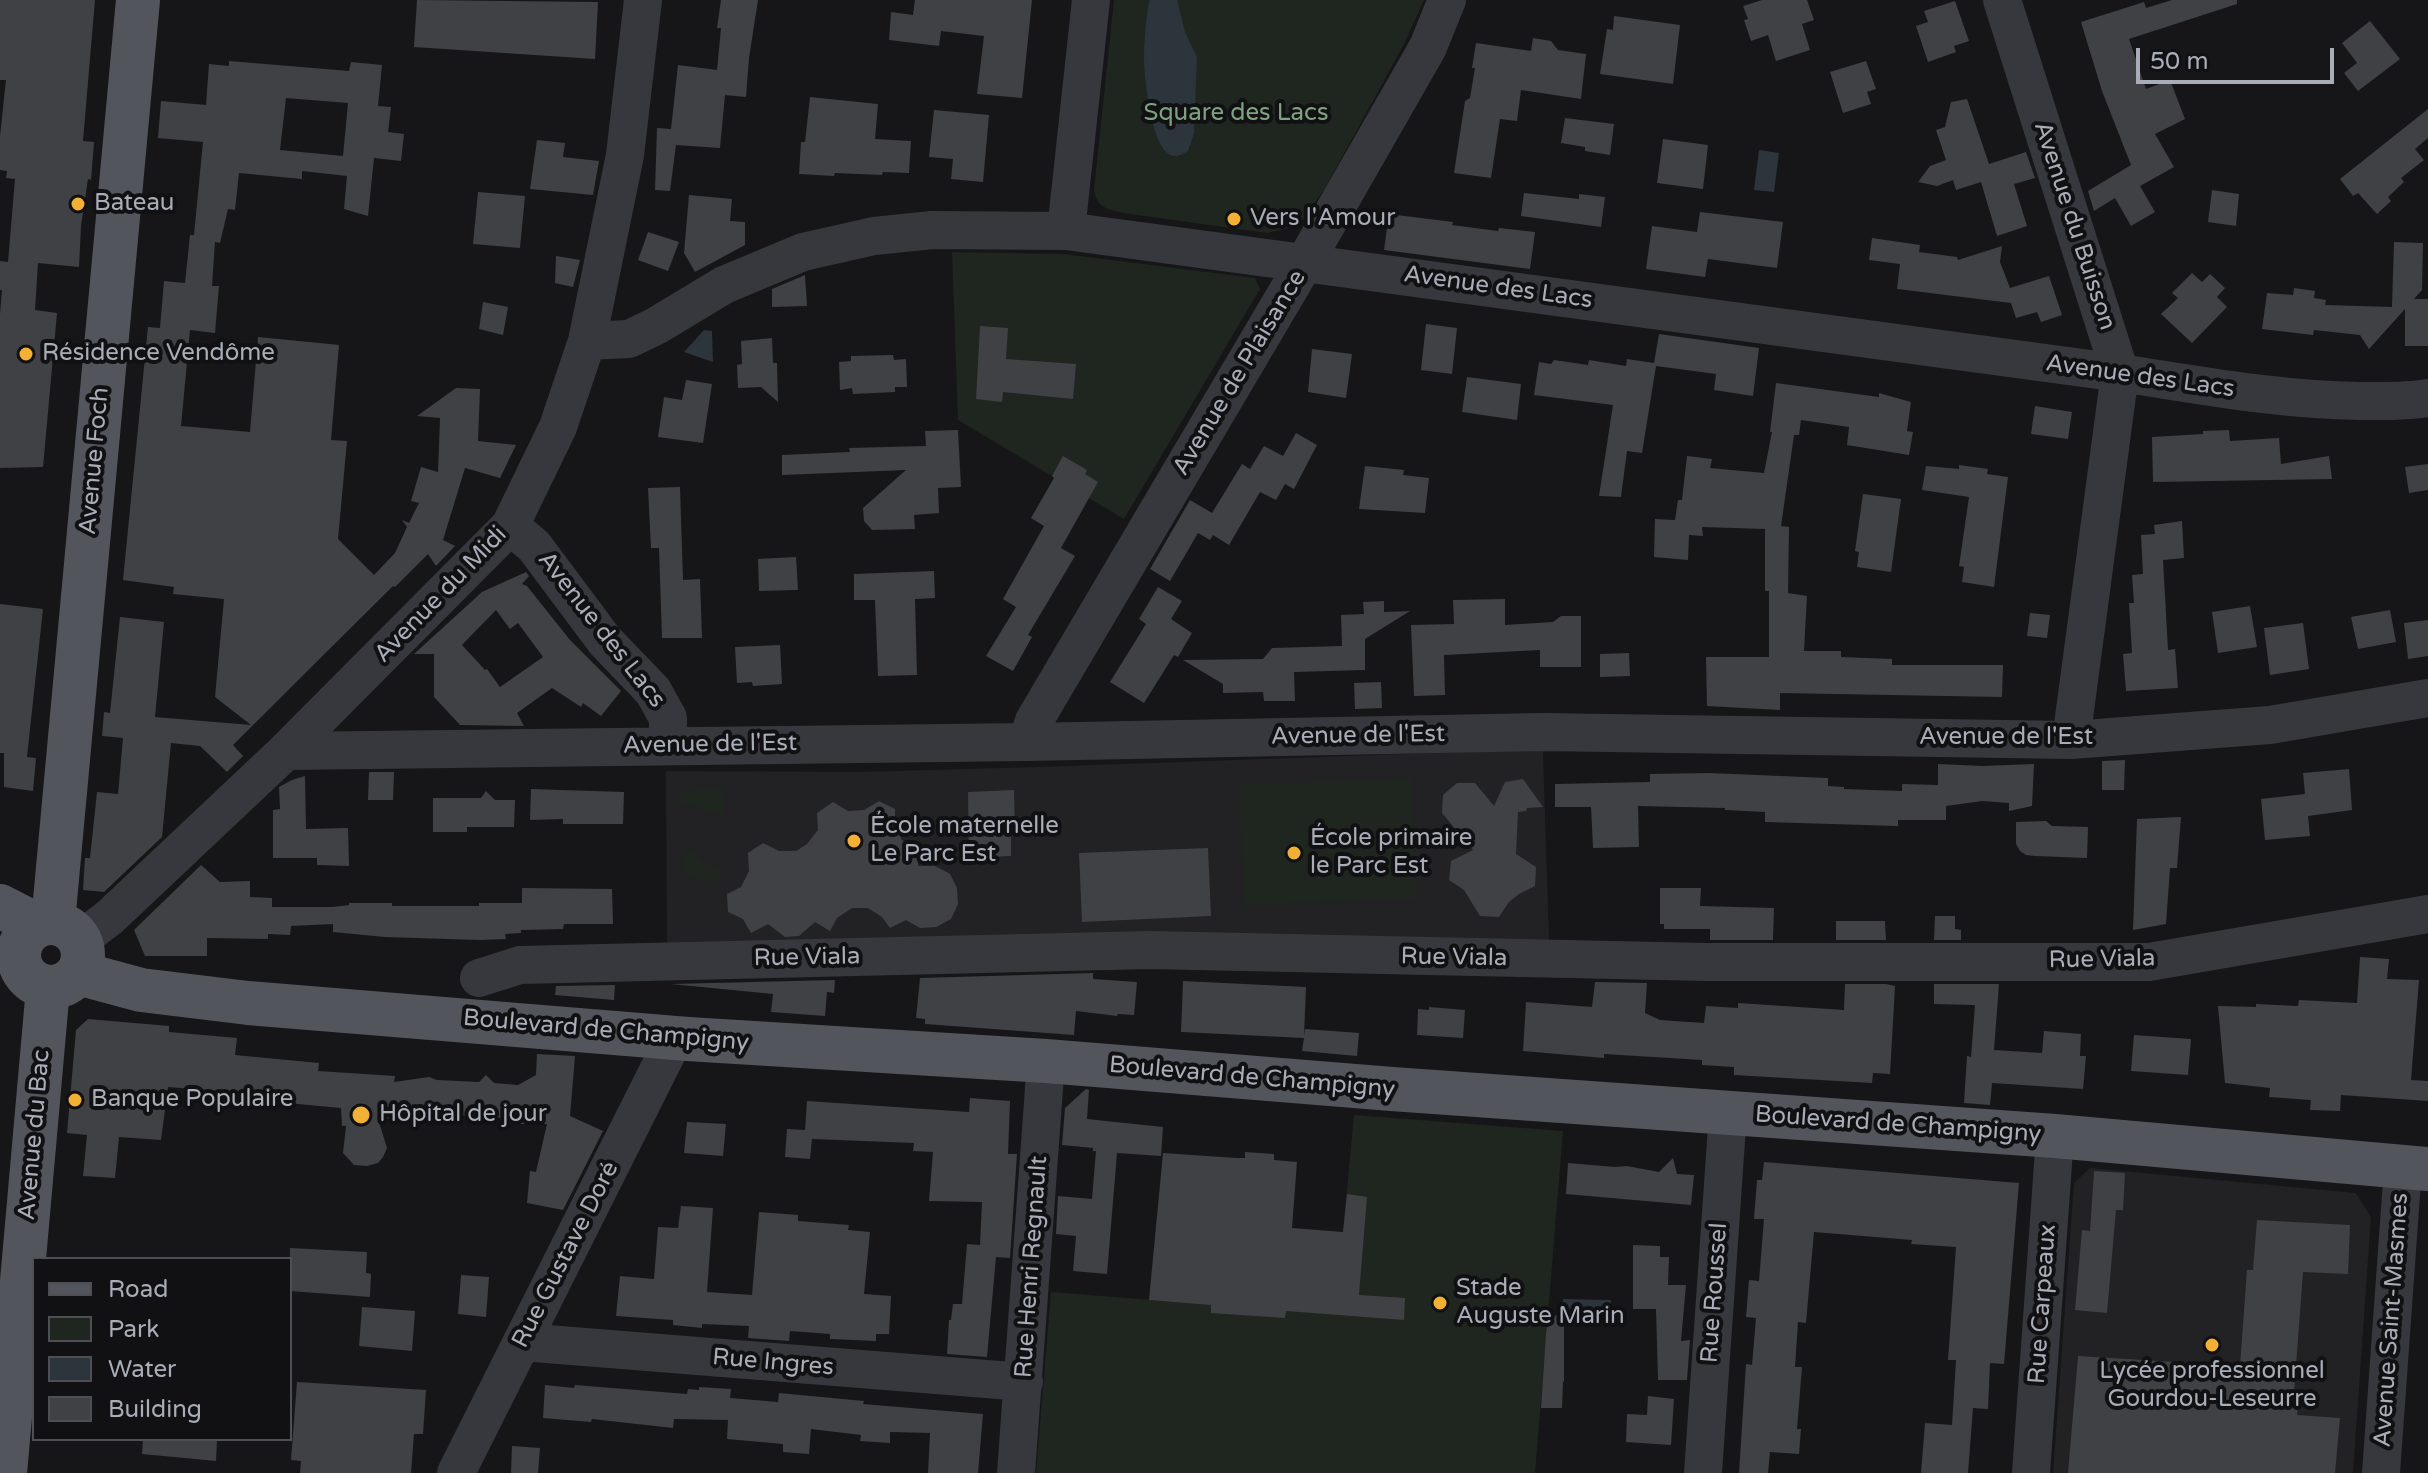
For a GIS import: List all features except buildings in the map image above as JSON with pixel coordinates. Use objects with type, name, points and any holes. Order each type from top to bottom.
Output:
[{"type":"main road","name":"Avenue Foch","points":[[40,944],[138,0]]},
{"type":"main road","name":"Boulevard de Champigny","points":[[40,944],[141,990],[248,1003],[675,1037],[1046,1061],[2055,1136],[2416,1168]]},
{"type":"main road","name":"Avenue du Bac","points":[[5,1473],[40,944]]},
{"type":"street","name":"Avenue du Midi","points":[[40,944],[118,909],[286,751],[510,526],[558,427],[587,341],[625,155],[643,0]]},
{"type":"street","points":[[1066,231],[1091,0]]},
{"type":"street","name":"Avenue de Plaisance","points":[[1027,742],[1034,721],[1428,47],[1447,0]]},
{"type":"street","name":"Avenue du Buisson","points":[[2002,0],[2120,373],[2071,740]]},
{"type":"street","name":"Avenue des Lacs","points":[[587,341],[629,339],[724,285],[803,252],[874,236],[932,230],[1066,231],[2120,373],[2231,391],[2320,400],[2411,401],[2428,398]]},
{"type":"street","name":"Avenue des Lacs","points":[[510,526],[534,546],[605,641],[653,691],[668,718],[668,746]]},
{"type":"street","name":"Avenue de l'Est","points":[[286,751],[1542,732],[2071,740],[2270,725],[2428,698]]},
{"type":"street","name":"Rue Viala","points":[[479,978],[520,965],[1150,950],[1707,962],[2149,962],[2428,914]]},
{"type":"street","name":"Rue Gustave Doré","points":[[456,1473],[675,1037]]},
{"type":"street","name":"Rue Henri Regnault","points":[[1016,1473],[1046,1061]]},
{"type":"street","name":"Rue Roussel","points":[[1703,1473],[1728,1112]]},
{"type":"street","name":"Rue Carpeaux","points":[[2031,1473],[2055,1136]]},
{"type":"street","name":"Avenue Saint-Masmes","points":[[2381,1473],[2416,1168]]},
{"type":"street","name":"Rue Ingres","points":[[522,1342],[1024,1382]]},
{"type":"shaded area","points":[[1543,751],[1549,941],[667,955],[666,771],[856,772]]},
{"type":"shaded area","name":"Lycée professionnel Gourdou-Leseurre","points":[[2090,1168],[2356,1193],[2371,1217],[2353,1473],[2053,1473],[2074,1183]]},
{"type":"green space","name":"Square des Lacs","points":[[1114,0],[1424,0],[1403,46],[1324,190],[1305,217],[1289,228],[1267,233],[1123,213],[1108,209],[1098,201],[1094,190]]},
{"type":"green space","points":[[952,252],[1063,254],[1255,278],[1260,289],[1124,519],[958,420]]},
{"type":"green space","points":[[1411,778],[1416,898],[1244,905],[1239,785]]},
{"type":"green space","points":[[702,788],[724,790],[723,815],[678,801],[679,792]]},
{"type":"green space","points":[[691,851],[705,863],[720,869],[722,876],[715,883],[692,878],[682,866],[683,856]]},
{"type":"green space","name":"Stade Auguste Marin","points":[[1354,1115],[1563,1131],[1535,1473],[1036,1473],[1051,1292],[1329,1314],[1343,1232]]},
{"type":"water","points":[[1150,0],[1177,0],[1185,32],[1197,57],[1194,133],[1188,151],[1177,156],[1168,153],[1161,144],[1148,97],[1144,51]]},
{"type":"water","points":[[1759,150],[1779,153],[1774,192],[1754,190]]},
{"type":"water","points":[[704,330],[712,331],[713,362],[684,352]]},
{"type":"water","points":[[1563,1299],[1611,1300],[1610,1325],[1561,1323]]},
{"type":"place","name":"Bateau","points":[[78,204]]},
{"type":"place","name":"Vers l'Amour","points":[[1234,219]]},
{"type":"place","name":"Résidence Vendôme","points":[[26,354]]},
{"type":"place","name":"École maternelle Le Parc Est","points":[[854,841]]},
{"type":"place","name":"École primaire le Parc Est","points":[[1294,853]]},
{"type":"place","name":"Banque Populaire","points":[[75,1100]]},
{"type":"place","name":"Hôpital de jour","points":[[361,1115]]},
{"type":"place","name":"Stade Auguste Marin","points":[[1440,1303]]},
{"type":"place","name":"Lycée professionnel Gourdou-Leseurre","points":[[2212,1345]]}]
